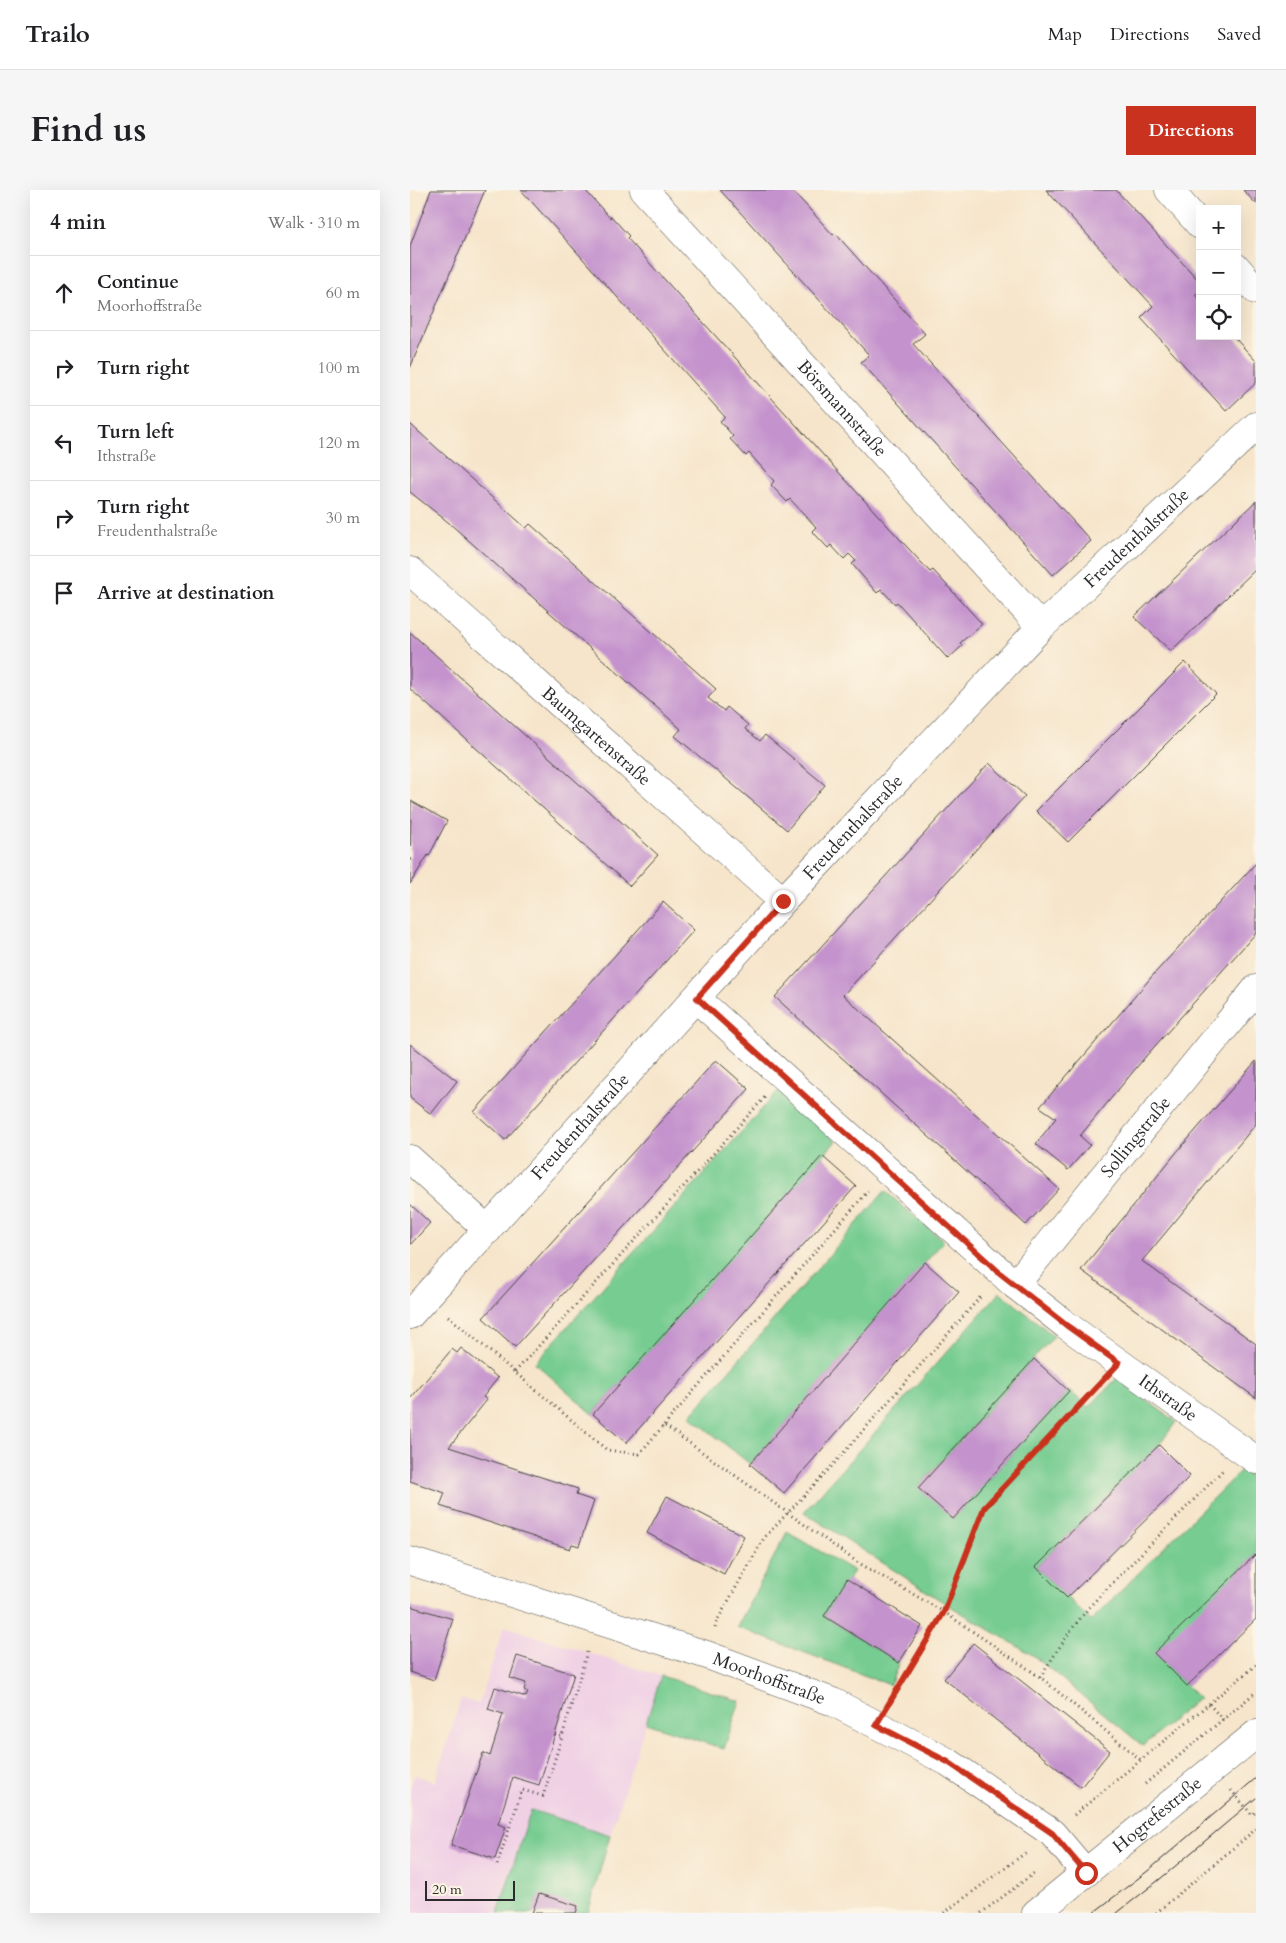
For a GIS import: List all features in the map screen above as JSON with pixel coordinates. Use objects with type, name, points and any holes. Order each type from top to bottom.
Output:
[{"type":"street","name":"Börsmannstraße","points":[[644,190],[1041,627]]},
{"type":"street","points":[[1169,190],[1196,220]]},
{"type":"street","points":[[1241,273],[1256,290]]},
{"type":"street","name":"Freudenthalstraße","points":[[418,1306],[783,901],[1041,627],[1256,426]]},
{"type":"street","name":"Baumgartenstraße","points":[[410,571],[783,901]]},
{"type":"street","name":"Sollingstraße","points":[[1008,1279],[1256,989]]},
{"type":"street","name":"Ithstraße","points":[[697,998],[1008,1279],[1066,1325],[1248,1455]]},
{"type":"street","points":[[410,1159],[488,1230]]},
{"type":"street","name":"Moorhoffstraße","points":[[410,1560],[707,1654],[833,1702],[948,1762],[1059,1841],[1086,1873]]},
{"type":"street","name":"Hogrefestraße","points":[[1036,1913],[1256,1734]]},
{"type":"path","points":[[515,1372],[784,1077]]},
{"type":"path","points":[[418,1306],[515,1372],[608,1450],[639,1454],[886,1170]]},
{"type":"path","points":[[707,1654],[718,1621],[764,1538],[1008,1279]]},
{"type":"path","points":[[876,1725],[944,1612],[984,1508],[1119,1363]]},
{"type":"path","points":[[664,1425],[857,1562],[944,1612],[1040,1677],[1141,1760]]},
{"type":"path","points":[[1040,1677],[1070,1630],[1090,1605],[1231,1461],[1248,1455]]},
{"type":"path","points":[[497,1865],[522,1790],[543,1796],[587,1652]]},
{"type":"path","points":[[981,1913],[1059,1841],[1141,1760],[1256,1665]]},
{"type":"path","points":[[1141,1787],[1256,1692]]},
{"type":"path","points":[[555,1735],[562,1737]]},
{"type":"path","points":[[1229,1787],[1252,1815],[1256,1812]]},
{"type":"path","points":[[1156,1913],[1256,1829]]},
{"type":"path","points":[[944,1913],[1059,1841]]},
{"type":"shaded area","points":[[504,1626],[661,1676],[610,1835],[531,1810],[498,1913],[410,1913],[410,1789],[414,1775],[435,1782],[461,1699],[479,1704]]},
{"type":"green space","points":[[778,1091],[836,1141],[593,1414],[535,1363]]},
{"type":"green space","points":[[885,1191],[944,1241],[750,1464],[690,1416]]},
{"type":"green space","points":[[1000,1292],[1054,1336],[918,1487],[953,1519],[1069,1391],[1089,1407],[1117,1378],[1176,1422],[1159,1445],[1036,1567],[1091,1621],[1241,1470],[1256,1480],[1256,1554],[1155,1654],[1199,1698],[1143,1746],[1034,1656],[940,1600],[804,1512]]},
{"type":"green space","points":[[787,1532],[854,1571],[824,1616],[899,1663],[890,1685],[737,1627]]},
{"type":"green space","points":[[661,1676],[740,1701],[724,1749],[646,1723]]},
{"type":"green space","points":[[531,1810],[610,1835],[588,1913],[498,1913]]},
{"type":"building","points":[[431,190],[485,190],[410,368],[410,246]]},
{"type":"building","points":[[521,190],[585,190],[610,218],[611,216],[629,236],[627,238],[843,477],[930,572],[933,570],[982,624],[960,643],[962,646],[948,659],[897,602],[895,604],[881,589],[877,593],[852,564],[856,561],[849,554],[844,559],[831,545],[828,548],[812,531],[816,527],[790,499],[787,502],[771,485],[774,481],[749,453],[746,456],[730,439],[733,436],[720,421],[725,417]]},
{"type":"building","points":[[720,190],[792,190],[833,235],[835,233],[925,334],[913,344],[1091,541],[1053,575],[861,362],[869,355]]},
{"type":"building","points":[[1046,190],[1116,190],[1196,278],[1196,340],[1237,340],[1256,361],[1256,383],[1226,411],[1141,318],[1153,306]]},
{"type":"building","points":[[1243,190],[1256,190],[1256,204]]},
{"type":"building","points":[[410,424],[526,528],[530,524],[716,689],[708,698],[724,711],[727,707],[748,725],[745,729],[760,741],[765,735],[825,785],[787,830],[675,736],[681,729],[448,522],[410,492]]},
{"type":"building","points":[[1256,501],[1256,569],[1171,651],[1134,617]]},
{"type":"building","points":[[410,632],[658,855],[630,886],[410,689]]},
{"type":"building","points":[[1185,662],[1216,694],[1068,842],[1036,811]]},
{"type":"building","points":[[989,763],[1025,796],[843,995],[1059,1189],[1026,1225],[775,997]]},
{"type":"building","points":[[411,801],[447,821],[429,856],[410,884]]},
{"type":"building","points":[[1256,863],[1256,933],[1146,1056],[1080,1136],[1090,1145],[1068,1170],[1036,1144],[1056,1118],[1040,1107],[1154,974]]},
{"type":"building","points":[[663,902],[694,930],[505,1140],[474,1112]]},
{"type":"building","points":[[410,1044],[457,1081],[431,1114],[410,1098]]},
{"type":"building","points":[[716,1060],[749,1089],[515,1347],[483,1318]]},
{"type":"building","points":[[1256,1061],[1256,1124],[1142,1261],[1256,1344],[1256,1398],[1081,1270],[1176,1153]]},
{"type":"building","points":[[822,1156],[856,1186],[626,1443],[593,1414]]},
{"type":"building","points":[[410,1204],[430,1223],[410,1245]]},
{"type":"building","points":[[925,1262],[959,1292],[784,1493],[750,1464]]},
{"type":"building","points":[[461,1348],[498,1378],[483,1397],[487,1400],[449,1447],[578,1489],[576,1495],[594,1501],[579,1546],[572,1544],[570,1549],[440,1506],[445,1493],[410,1481],[410,1399],[452,1349],[457,1353]]},
{"type":"building","points":[[1034,1359],[1069,1391],[953,1519],[918,1488]]},
{"type":"building","points":[[1159,1445],[1190,1476],[1067,1598],[1036,1567]]},
{"type":"building","points":[[667,1496],[744,1536],[724,1574],[647,1533]]},
{"type":"building","points":[[1256,1554],[1256,1619],[1187,1686],[1154,1653]]},
{"type":"building","points":[[847,1579],[922,1626],[899,1663],[824,1616]]},
{"type":"building","points":[[410,1606],[453,1619],[434,1680],[410,1672]]},
{"type":"building","points":[[973,1643],[1110,1751],[1081,1787],[944,1679]]},
{"type":"building","points":[[517,1656],[574,1674],[539,1785],[513,1777],[498,1824],[506,1827],[495,1859],[451,1845],[483,1753],[490,1756],[503,1714],[488,1709],[495,1687],[526,1697],[528,1692],[524,1690],[526,1683],[510,1678]]},
{"type":"building","points":[[539,1894],[578,1906],[576,1913],[532,1913]]},
{"type":"tram line","points":[[1093,1913],[1149,1870],[1256,1778]]},
{"type":"tram line","points":[[1117,1913],[1256,1798]]},
{"type":"route","points":[[783,901],[697,998],[1001,1274],[1066,1325],[1119,1363],[984,1508],[944,1612],[876,1725],[948,1762],[1052,1833],[1086,1873]]}]
